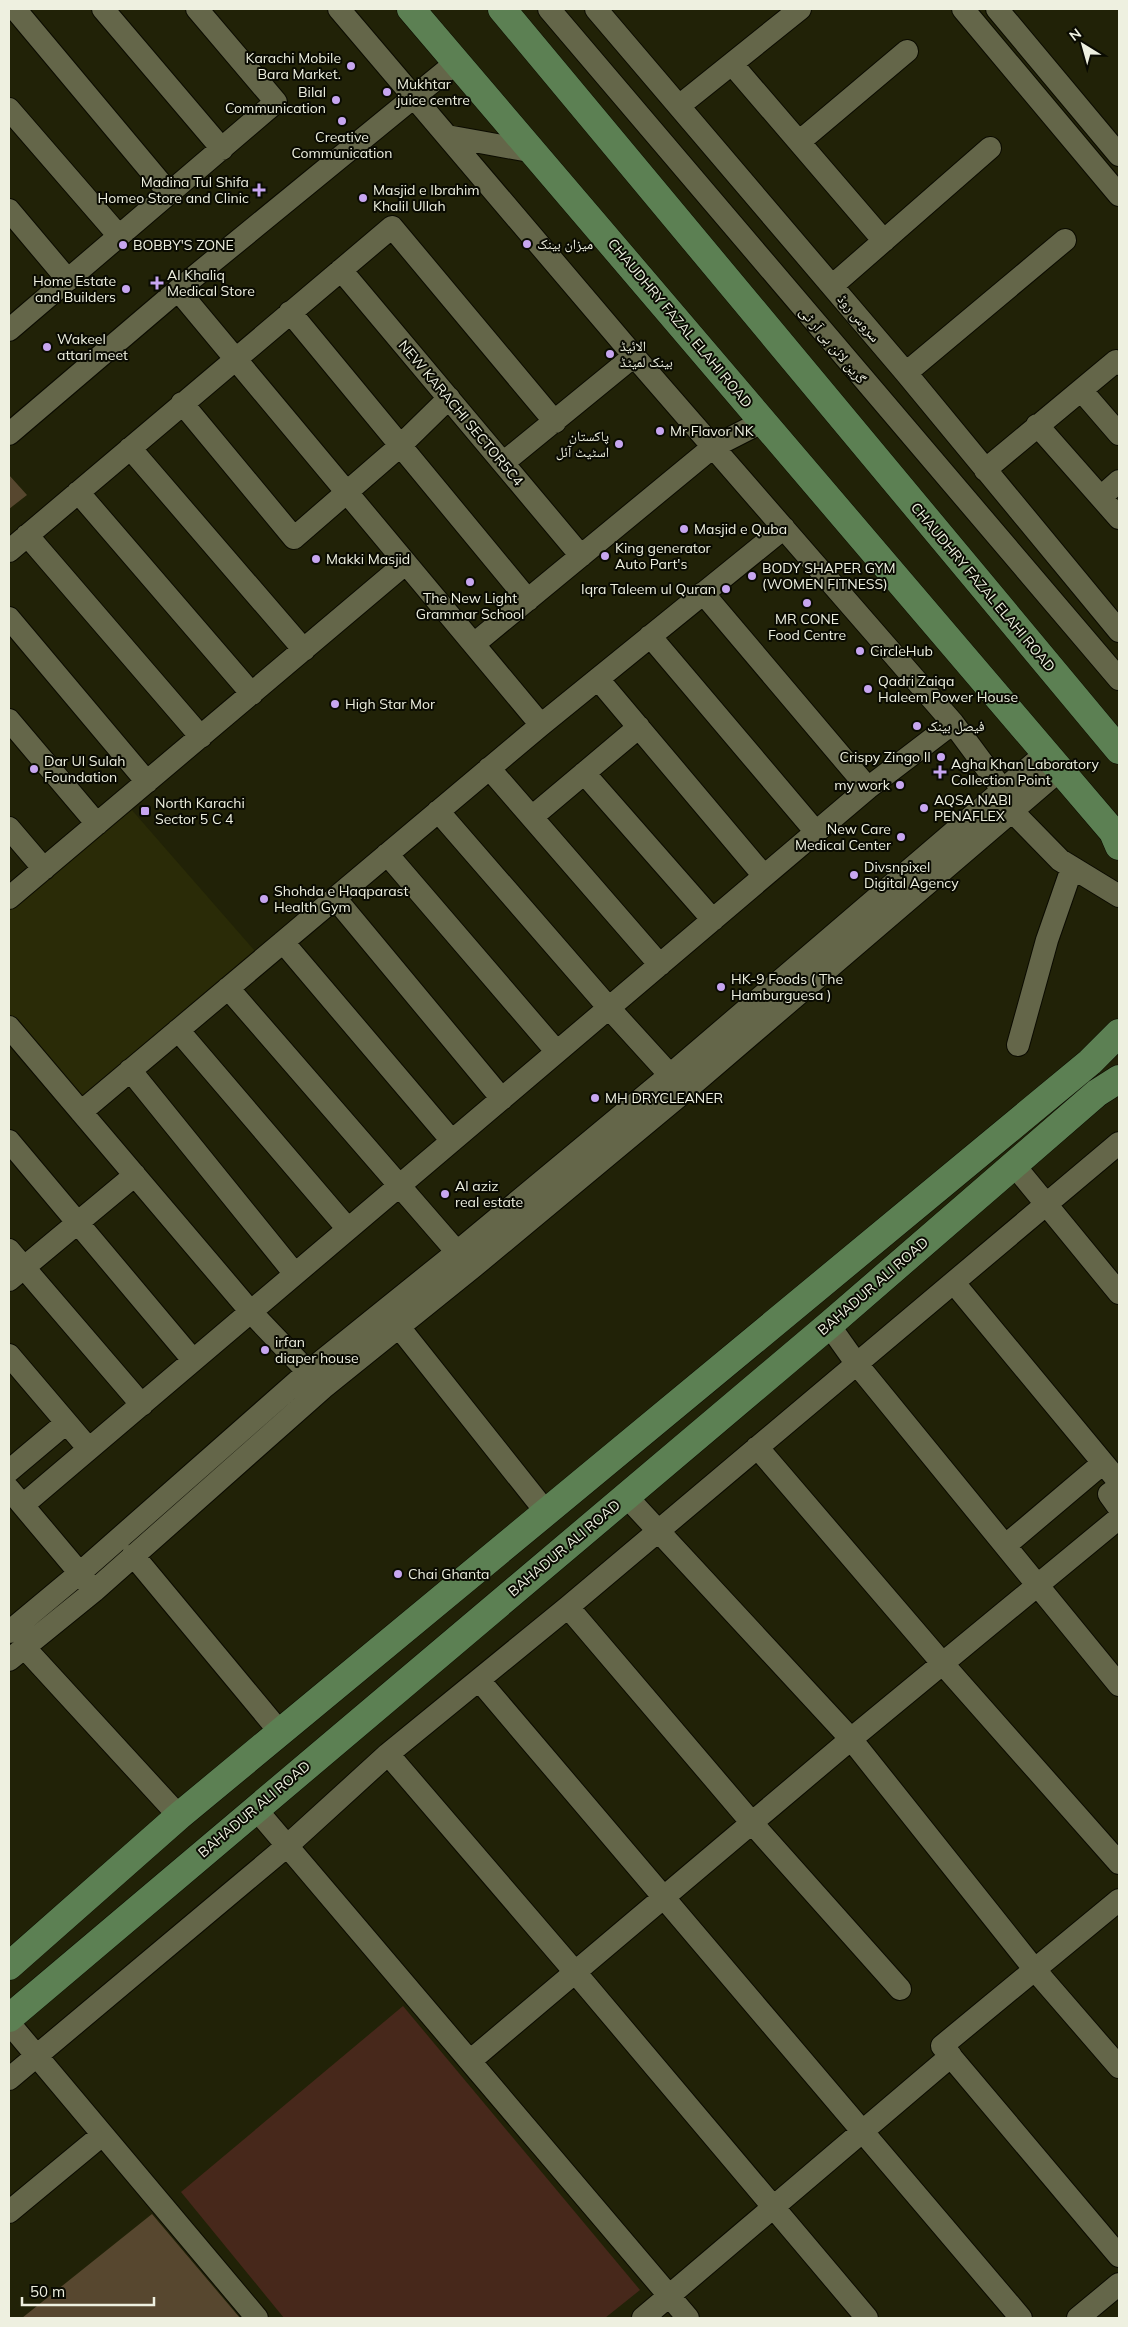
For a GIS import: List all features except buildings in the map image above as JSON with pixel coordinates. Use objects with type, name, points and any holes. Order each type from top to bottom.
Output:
[{"type":"main road","name":"CHAUDHRY FAZAL ELAHI ROAD","points":[[411,9],[458,61],[1113,832],[1119,846]]},
{"type":"main road","name":"CHAUDHRY FAZAL ELAHI ROAD","points":[[502,9],[1119,750]]},
{"type":"main road","points":[[9,1966],[179,1816],[1075,1075],[1119,1033]]},
{"type":"main road","name":"BAHADUR ALI ROAD","points":[[9,2018],[255,1808],[829,1325],[1097,1093],[1119,1079]]},
{"type":"main road","points":[[128,1861],[154,1894]]},
{"type":"street","points":[[15,9],[169,193]]},
{"type":"street","points":[[103,9],[222,149]]},
{"type":"street","points":[[11,322],[68,280],[276,102],[198,9]]},
{"type":"street","points":[[339,9],[634,356],[953,724],[1002,789],[1013,812],[1060,860],[1119,896]]},
{"type":"street","name":"گرین لائن بی آر ٹی","points":[[549,9],[1119,680]]},
{"type":"street","points":[[679,106],[800,9]]},
{"type":"street","points":[[963,9],[1119,195]]},
{"type":"street","points":[[997,9],[1119,156]]},
{"type":"street","name":"سروس روڈ","points":[[606,12],[679,106],[906,373],[1119,630]]},
{"type":"street","points":[[799,142],[907,51]]},
{"type":"street","points":[[9,434],[178,290],[458,61]]},
{"type":"street","points":[[732,64],[884,240]]},
{"type":"street","points":[[9,109],[119,236]]},
{"type":"street","points":[[447,136],[535,152]]},
{"type":"street","points":[[832,286],[990,148]]},
{"type":"street","points":[[9,210],[68,280]]},
{"type":"street","points":[[9,551],[392,227],[555,422]]},
{"type":"street","points":[[906,373],[1066,240]]},
{"type":"street","name":"NEW KARACHI SECTOR5C4","points":[[340,270],[582,556]]},
{"type":"street","points":[[178,290],[541,724]]},
{"type":"street","points":[[290,312],[528,600]]},
{"type":"street","points":[[503,463],[634,356]]},
{"type":"street","points":[[985,470],[1116,360],[1119,364]]},
{"type":"street","points":[[1081,390],[1119,434]]},
{"type":"street","points":[[182,403],[294,538],[400,446],[449,398]]},
{"type":"street","points":[[474,644],[713,447],[764,421]]},
{"type":"street","points":[[1037,425],[1119,518]]},
{"type":"street","points":[[130,448],[304,650]]},
{"type":"street","points":[[1101,497],[1119,481]]},
{"type":"street","points":[[78,492],[252,694]]},
{"type":"street","points":[[81,1112],[541,724],[784,528]]},
{"type":"street","points":[[27,535],[200,737]]},
{"type":"street","points":[[9,898],[406,564]]},
{"type":"street","points":[[703,593],[868,788]]},
{"type":"street","points":[[9,618],[147,782]]},
{"type":"street","points":[[650,636],[816,832]]},
{"type":"street","points":[[598,679],[764,876]]},
{"type":"street","points":[[9,720],[97,824]]},
{"type":"street","points":[[94,1591],[81,1572],[16,1497],[89,1449],[868,788],[953,724]]},
{"type":"street","points":[[532,817],[639,728]]},
{"type":"street","points":[[14,1647],[94,1591],[323,1388],[399,1327],[677,1083],[1002,789],[1053,762]]},
{"type":"street","points":[[14,1647],[81,1572],[308,1372],[457,1252],[677,1083],[1013,812],[1053,762]]},
{"type":"street","points":[[489,768],[660,965]]},
{"type":"street","points":[[584,773],[713,920]]},
{"type":"street","points":[[438,811],[609,1008],[677,1083]]},
{"type":"street","points":[[9,828],[44,869]]},
{"type":"street","points":[[387,854],[557,1052]]},
{"type":"street","points":[[1018,1045],[1046,940],[1072,868]]},
{"type":"street","points":[[335,898],[502,1099]]},
{"type":"street","points":[[283,942],[452,1141]]},
{"type":"street","points":[[228,988],[457,1252]]},
{"type":"street","points":[[178,1030],[348,1229]]},
{"type":"street","points":[[10,1031],[251,1312],[308,1372]]},
{"type":"street","points":[[130,1070],[295,1274]]},
{"type":"street","points":[[9,1141],[194,1360]]},
{"type":"street","points":[[9,2079],[287,1846],[388,1754],[568,1607],[856,1363],[1119,1144]]},
{"type":"street","points":[[1014,1165],[1119,1293]]},
{"type":"street","points":[[16,1274],[135,1175]]},
{"type":"street","points":[[9,1250],[16,1274],[142,1405]]},
{"type":"street","points":[[954,1283],[1119,1482]]},
{"type":"street","points":[[829,1325],[856,1363],[1119,1684]]},
{"type":"street","points":[[399,1327],[546,1512]]},
{"type":"street","points":[[9,1355],[89,1449]]},
{"type":"street","points":[[9,1471],[66,1423]]},
{"type":"street","points":[[757,1447],[943,1664],[1119,1863]]},
{"type":"street","points":[[1006,1544],[1103,1463]]},
{"type":"street","points":[[1119,1487],[1109,1494],[1119,1508]]},
{"type":"street","points":[[626,1496],[852,1739],[1035,1970],[1119,2067]]},
{"type":"street","points":[[470,2061],[852,1739],[1119,1518]]},
{"type":"street","points":[[133,1555],[280,1732]]},
{"type":"street","points":[[568,1607],[752,1823],[900,1989]]},
{"type":"street","points":[[14,1647],[179,1816]]},
{"type":"street","points":[[479,1680],[1021,2318]]},
{"type":"street","points":[[388,1754],[867,2318]]},
{"type":"street","points":[[255,1808],[688,2318]]},
{"type":"street","points":[[1119,1900],[942,2046],[1119,2256]]},
{"type":"street","points":[[9,2023],[257,2318]]},
{"type":"street","points":[[643,2318],[951,2056]]},
{"type":"street","points":[[9,2212],[102,2135]]},
{"type":"street","points":[[1093,2314],[1119,2284]]},
{"type":"shaded area","points":[[124,801],[262,959],[81,1112],[9,1027],[9,898]]},
{"type":"shaded area","points":[[403,2006],[640,2290],[605,2318],[284,2318],[181,2192]]},
{"type":"place","name":"Karachi Mobile Bara Market.","points":[[351,66]]},
{"type":"place","name":"Mukhtar juice centre","points":[[387,92]]},
{"type":"place","name":"Bilal Communication","points":[[336,100]]},
{"type":"place","name":"Creative Communication","points":[[342,121]]},
{"type":"place","name":"Madina Tul Shifa Homeo Store and Clinic","points":[[259,190]]},
{"type":"place","name":"Masjid e Ibrahim Khalil Ullah","points":[[363,198]]},
{"type":"place","name":"میزان بینک","points":[[527,244]]},
{"type":"place","name":"BOBBY'S ZONE","points":[[123,245]]},
{"type":"place","name":"Al Khaliq Medical Store","points":[[157,283]]},
{"type":"place","name":"Home Estate and Builders","points":[[126,289]]},
{"type":"place","name":"Wakeel attari meet","points":[[47,347]]},
{"type":"place","name":"الائیڈ بینک لمیٹڈ","points":[[610,354]]},
{"type":"place","name":"Mr Flavor NK","points":[[660,431]]},
{"type":"place","name":"پاکستان اسٹیٹ آئل","points":[[619,444]]},
{"type":"place","name":"Masjid e Quba","points":[[684,529]]},
{"type":"place","name":"King generator Auto Part's","points":[[605,556]]},
{"type":"place","name":"Makki Masjid","points":[[316,559]]},
{"type":"place","name":"BODY SHAPER GYM (WOMEN FITNESS)","points":[[752,576]]},
{"type":"place","name":"The New Light Grammar School","points":[[470,582]]},
{"type":"place","name":"Iqra Taleem ul Quran","points":[[726,589]]},
{"type":"place","name":"MR CONE Food Centre","points":[[807,603]]},
{"type":"place","name":"CircleHub","points":[[860,651]]},
{"type":"place","name":"Qadri Zaiqa Haleem Power House","points":[[868,689]]},
{"type":"place","name":"High Star Mor","points":[[335,704]]},
{"type":"place","name":"فیصل بینک","points":[[917,726]]},
{"type":"place","name":"Crispy Zingo II","points":[[941,757]]},
{"type":"place","name":"Dar Ul Sulah Foundation","points":[[34,769]]},
{"type":"place","name":"Agha Khan Laboratory Collection Point","points":[[940,772]]},
{"type":"place","name":"my work","points":[[900,785]]},
{"type":"place","name":"AQSA NABI PENAFLEX","points":[[924,808]]},
{"type":"place","name":"North Karachi Sector 5 C 4","points":[[145,811]]},
{"type":"place","name":"New Care Medical Center","points":[[901,837]]},
{"type":"place","name":"Divsnpixel Digital Agency","points":[[854,875]]},
{"type":"place","name":"Shohda e Haqparast Health Gym","points":[[264,899]]},
{"type":"place","name":"HK-9 Foods ( The Hamburguesa )","points":[[721,987]]},
{"type":"place","name":"MH DRYCLEANER","points":[[595,1098]]},
{"type":"place","name":"Al aziz real estate","points":[[445,1194]]},
{"type":"place","name":"irfan diaper house","points":[[265,1350]]},
{"type":"place","name":"Chai Ghanta","points":[[398,1574]]}]
